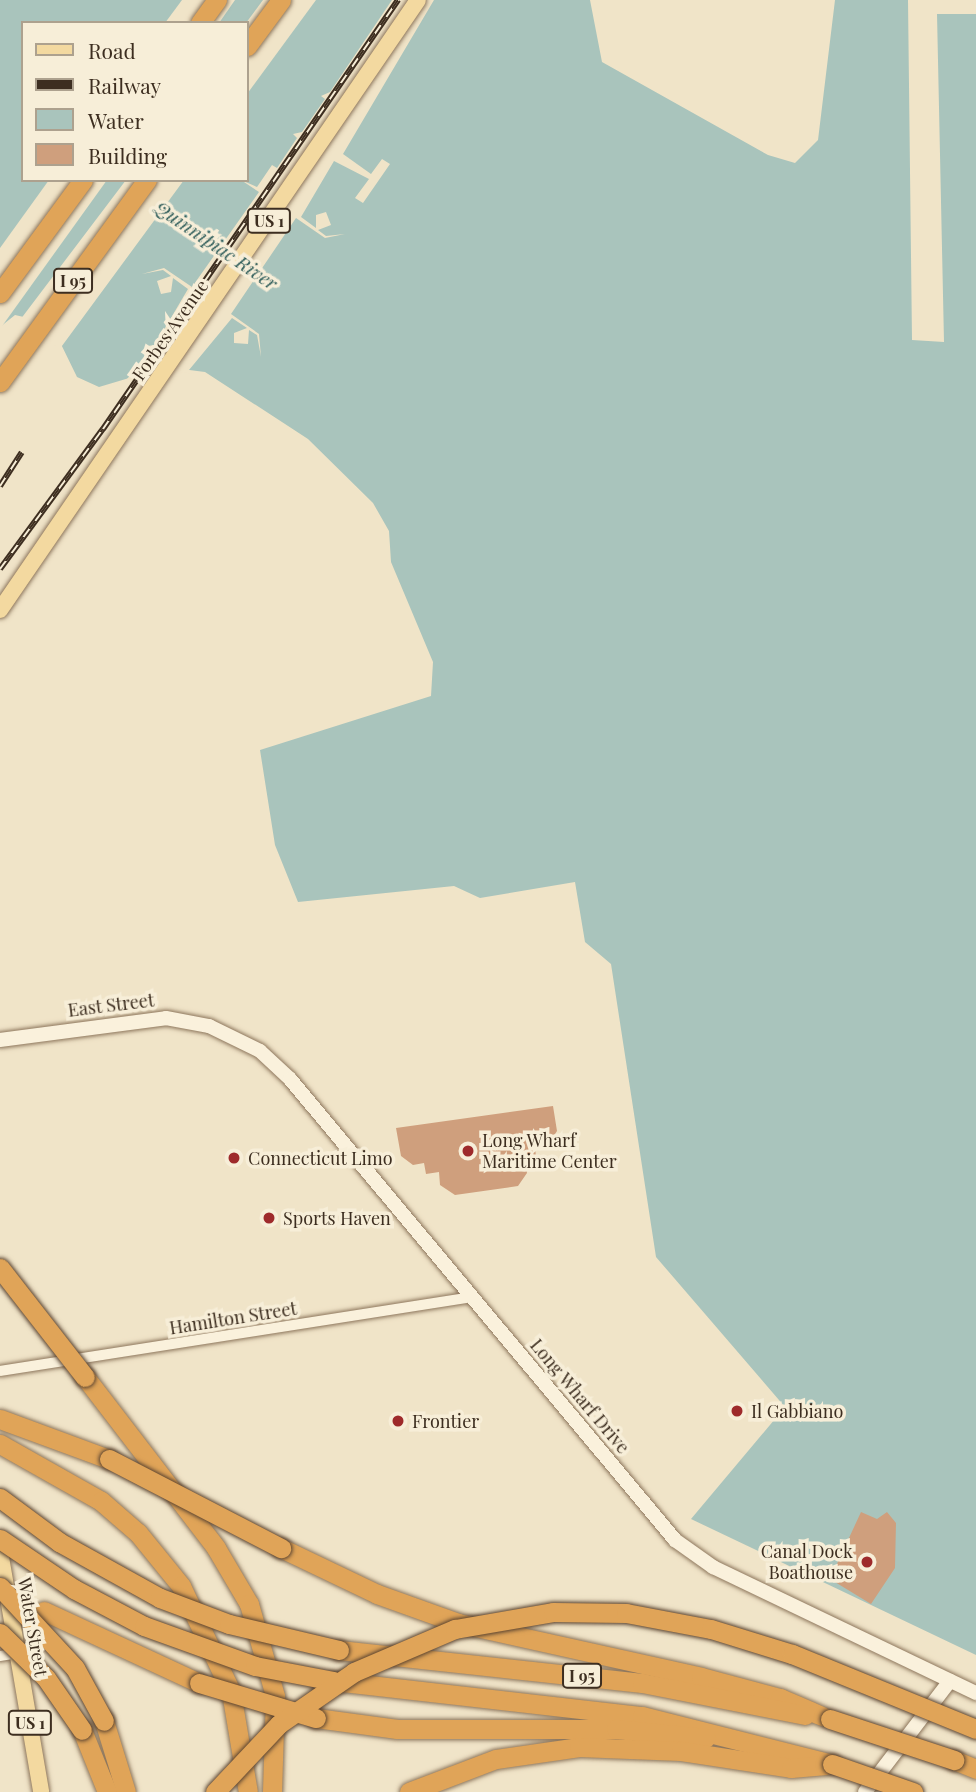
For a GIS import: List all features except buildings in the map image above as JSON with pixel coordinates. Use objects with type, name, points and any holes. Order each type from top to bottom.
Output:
[{"type":"highway","points":[[201,21],[217,0]]},
{"type":"highway","points":[[248,45],[281,0]]},
{"type":"highway","points":[[2,290],[82,182]]},
{"type":"highway","name":"I 95","points":[[0,382],[146,182]]},
{"type":"highway","points":[[0,1268],[216,1548],[249,1604],[275,1696],[272,1792]]},
{"type":"highway","points":[[0,1419],[109,1459],[281,1548],[377,1594],[458,1623],[714,1681],[780,1698],[826,1717]]},
{"type":"highway","points":[[7,1446],[101,1501],[138,1533],[181,1586],[231,1692],[247,1792]]},
{"type":"highway","name":"I 95","points":[[0,1498],[69,1549],[160,1598],[241,1628],[339,1650],[631,1681],[826,1717],[976,1769]]},
{"type":"highway","name":"I 95","points":[[0,1539],[74,1589],[144,1626],[255,1666],[334,1681],[607,1710],[680,1722],[797,1761],[832,1764],[913,1792]]},
{"type":"highway","points":[[0,1589],[200,1683],[316,1718],[397,1729],[616,1729],[737,1740]]},
{"type":"highway","points":[[0,1589],[75,1668],[104,1721],[126,1792]]},
{"type":"highway","points":[[215,1792],[279,1724],[354,1671],[455,1629],[553,1612],[626,1613],[711,1629],[792,1654],[976,1730]]},
{"type":"highway","points":[[0,1633],[47,1678],[82,1730],[107,1792]]},
{"type":"highway","points":[[410,1792],[496,1759],[579,1747],[681,1751],[797,1761]]},
{"type":"main road","name":"Forbes Avenue","points":[[0,610],[418,0]]},
{"type":"main road","name":"East Street","points":[[0,1040],[144,1018],[188,1021],[226,1032]]},
{"type":"main road","name":"Long Wharf Drive","points":[[226,1032],[260,1051],[290,1079],[659,1521],[696,1556],[976,1693]]},
{"type":"main road","name":"Water Street","points":[[0,1551],[41,1792]]},
{"type":"main road","points":[[865,1792],[950,1681]]},
{"type":"street","name":"Hamilton Street","points":[[0,1371],[472,1297]]},
{"type":"street","points":[[0,1656],[19,1653]]},
{"type":"water","name":"Quinnipiac River","points":[[0,0],[590,0],[602,62],[768,155],[795,163],[818,140],[835,0],[908,0],[912,340],[944,342],[937,14],[976,14],[976,1655],[691,1519],[785,1407],[656,1257],[611,964],[585,942],[575,882],[480,898],[454,886],[298,902],[275,845],[260,750],[431,696],[433,662],[391,562],[389,531],[373,503],[308,439],[205,372],[166,367],[99,387],[77,377],[58,338],[37,320],[15,315],[0,327]]},
{"type":"pier","points":[[182,0],[235,0],[220,21],[166,21]]},
{"type":"pier","points":[[263,0],[316,0],[248,93],[247,21]]},
{"type":"pier","points":[[392,0],[434,0],[343,154],[371,174],[382,159],[390,164],[363,203],[355,198],[369,179],[334,161],[301,217],[316,228],[316,215],[326,212],[331,225],[318,230],[326,236],[345,234],[325,238],[296,218],[231,314],[259,334],[261,357],[257,335],[249,330],[248,344],[234,343],[234,333],[247,328],[232,318],[189,370],[194,374],[166,370],[128,386],[121,386],[152,350],[147,346],[155,345],[188,289],[173,278],[171,292],[161,294],[157,281],[171,276],[163,270],[142,274],[164,268],[192,287],[259,192],[244,182],[257,187],[272,165],[277,168],[297,138],[293,134],[302,132],[325,99],[321,96],[330,92]]},
{"type":"pier","points":[[48,182],[106,182],[0,329],[0,248]]},
{"type":"pier","points":[[124,182],[183,182],[59,350],[35,323],[20,320]]},
{"type":"railway","points":[[0,569],[103,429],[398,0]]},
{"type":"railway","points":[[0,486],[22,452]]},
{"type":"place","name":"Long Wharf Maritime Center","points":[[468,1151]]},
{"type":"place","name":"Connecticut Limo","points":[[234,1158]]},
{"type":"place","name":"Sports Haven","points":[[269,1218]]},
{"type":"place","name":"Il Gabbiano","points":[[737,1411]]},
{"type":"place","name":"Frontier","points":[[398,1421]]},
{"type":"place","name":"Canal Dock Boathouse","points":[[867,1562]]}]
